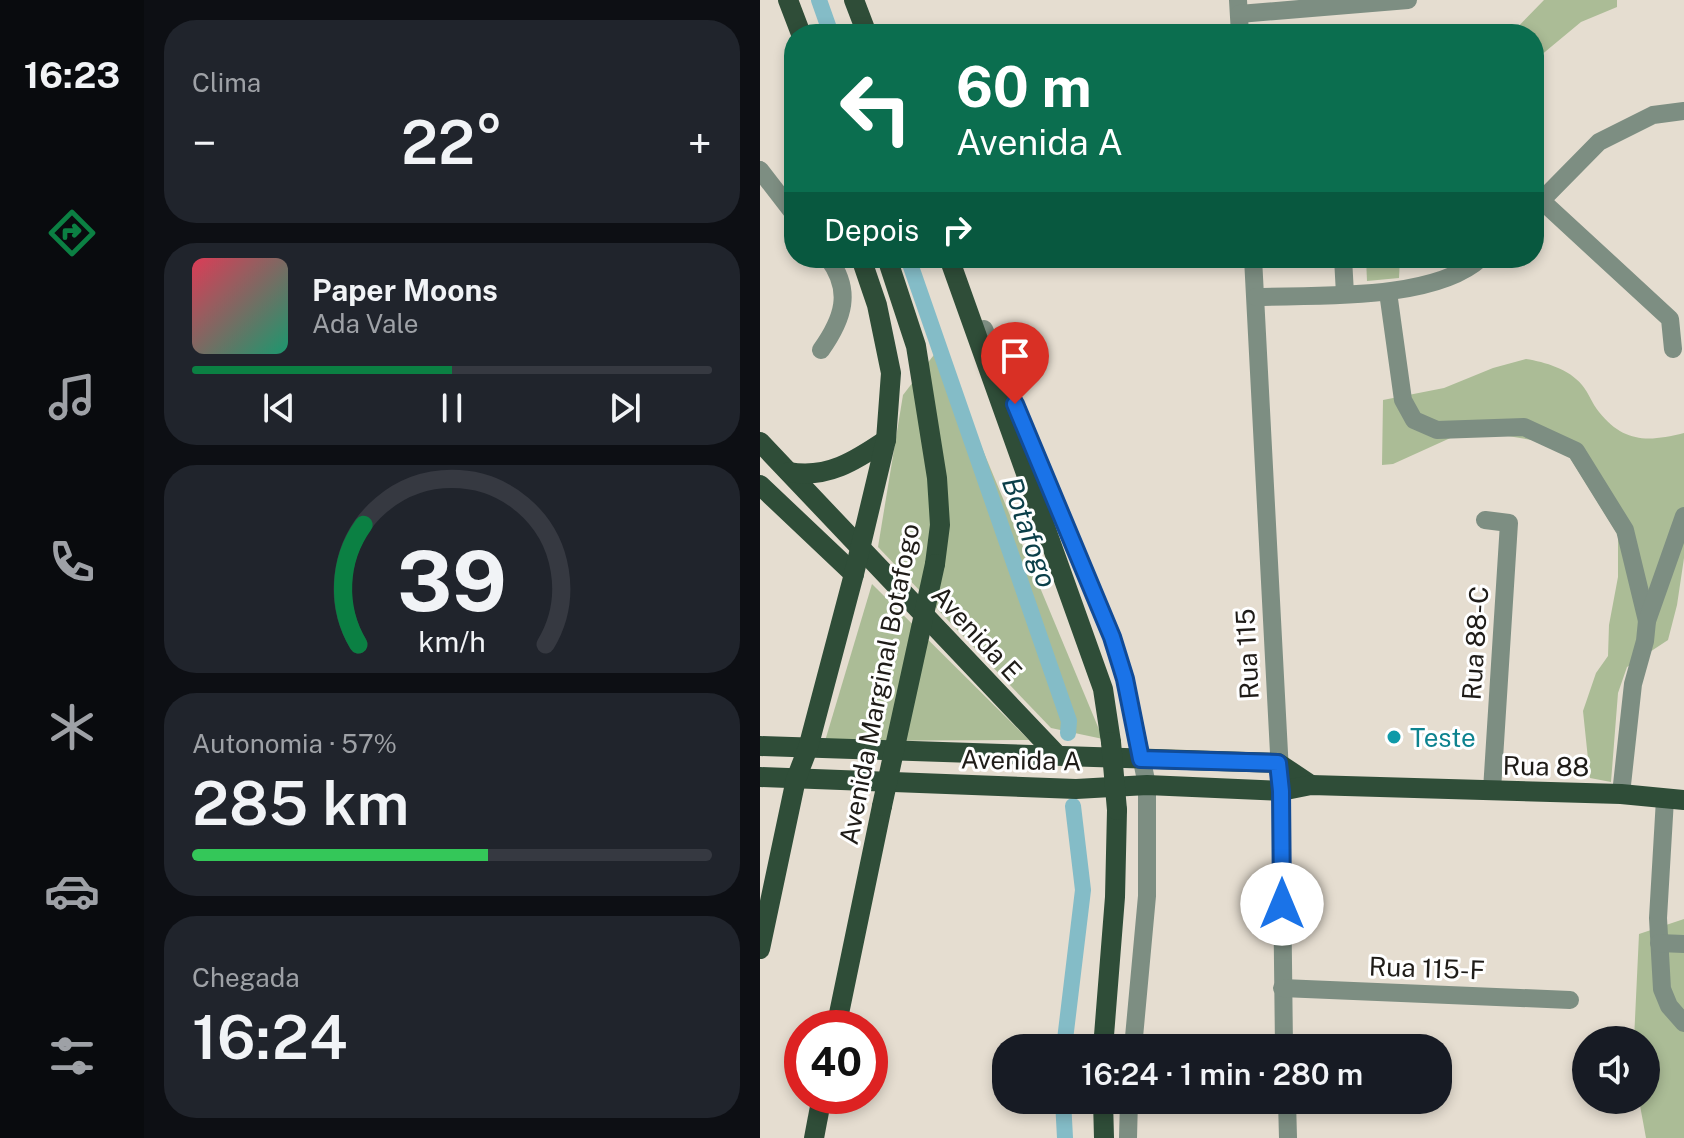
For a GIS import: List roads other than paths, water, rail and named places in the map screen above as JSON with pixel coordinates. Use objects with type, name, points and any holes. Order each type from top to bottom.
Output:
[{"type":"main road","points":[[788,0],[797,24]]},
{"type":"main road","points":[[854,0],[863,24]]},
{"type":"main road","name":"Avenida Marginal Botafogo","points":[[760,949],[796,779],[808,748],[886,440],[891,373],[877,305],[864,268]]},
{"type":"main road","name":"Avenida Marginal Botafogo","points":[[840,1010],[935,564],[940,525],[937,478],[916,346],[890,268]]},
{"type":"main road","points":[[955,268],[1103,689],[1117,810],[1115,897],[1104,1034]]},
{"type":"main road","points":[[789,472],[806,475],[835,470],[886,440]]},
{"type":"main road","name":"Avenida E","points":[[760,442],[1057,755]]},
{"type":"main road","points":[[760,485],[854,574]]},
{"type":"main road","name":"Avenida A","points":[[760,746],[1278,763]]},
{"type":"main road","points":[[1278,763],[1311,785]]},
{"type":"main road","name":"Avenida A","points":[[760,777],[1076,789],[1147,785],[1281,791]]},
{"type":"main road","name":"Rua 88","points":[[1281,791],[1311,785],[1621,794],[1674,799]]},
{"type":"main road","points":[[814,1138],[819,1114]]},
{"type":"main road","points":[[1103,1114],[1104,1138]]},
{"type":"street","points":[[1239,7],[1408,0]]},
{"type":"street","points":[[1544,198],[1599,142],[1653,115],[1684,111]]},
{"type":"street","points":[[760,170],[784,201]]},
{"type":"street","points":[[1544,209],[1670,319],[1673,349]]},
{"type":"street","points":[[821,350],[832,335],[844,306],[836,268]]},
{"type":"street","points":[[955,268],[1112,637],[1125,679],[1147,785],[1147,896],[1134,1034]]},
{"type":"street","name":"Rua 115","points":[[1254,268],[1281,791],[1284,1034]]},
{"type":"street","points":[[1344,268],[1345,294]]},
{"type":"street","points":[[1256,297],[1388,292],[1443,280],[1464,268]]},
{"type":"street","points":[[1388,292],[1403,400],[1414,420],[1437,430],[1524,427],[1576,451],[1625,530],[1647,621]]},
{"type":"street","points":[[1621,794],[1633,684],[1647,621],[1684,516]]},
{"type":"street","name":"Rua 88-C","points":[[1485,520],[1509,523],[1492,790]]},
{"type":"street","points":[[1674,799],[1658,918],[1659,943],[1662,989],[1669,1006],[1684,1023]]},
{"type":"street","points":[[1659,943],[1684,944]]},
{"type":"street","name":"Rua 115-F","points":[[1282,988],[1570,1000]]},
{"type":"street","points":[[1128,1138],[1129,1114]]},
{"type":"street","points":[[1287,1114],[1288,1138]]},
{"type":"waterway","name":"Botafogo","points":[[819,0],[827,24]]},
{"type":"waterway","name":"Botafogo","points":[[911,268],[1069,721],[1068,733]]},
{"type":"waterway","name":"Botafogo","points":[[1066,1034],[1083,890],[1073,806]]},
{"type":"waterway","name":"Botafogo","points":[[1064,1114],[1065,1138]]},
{"type":"place","name":"Teste","points":[[1394,737]]}]
